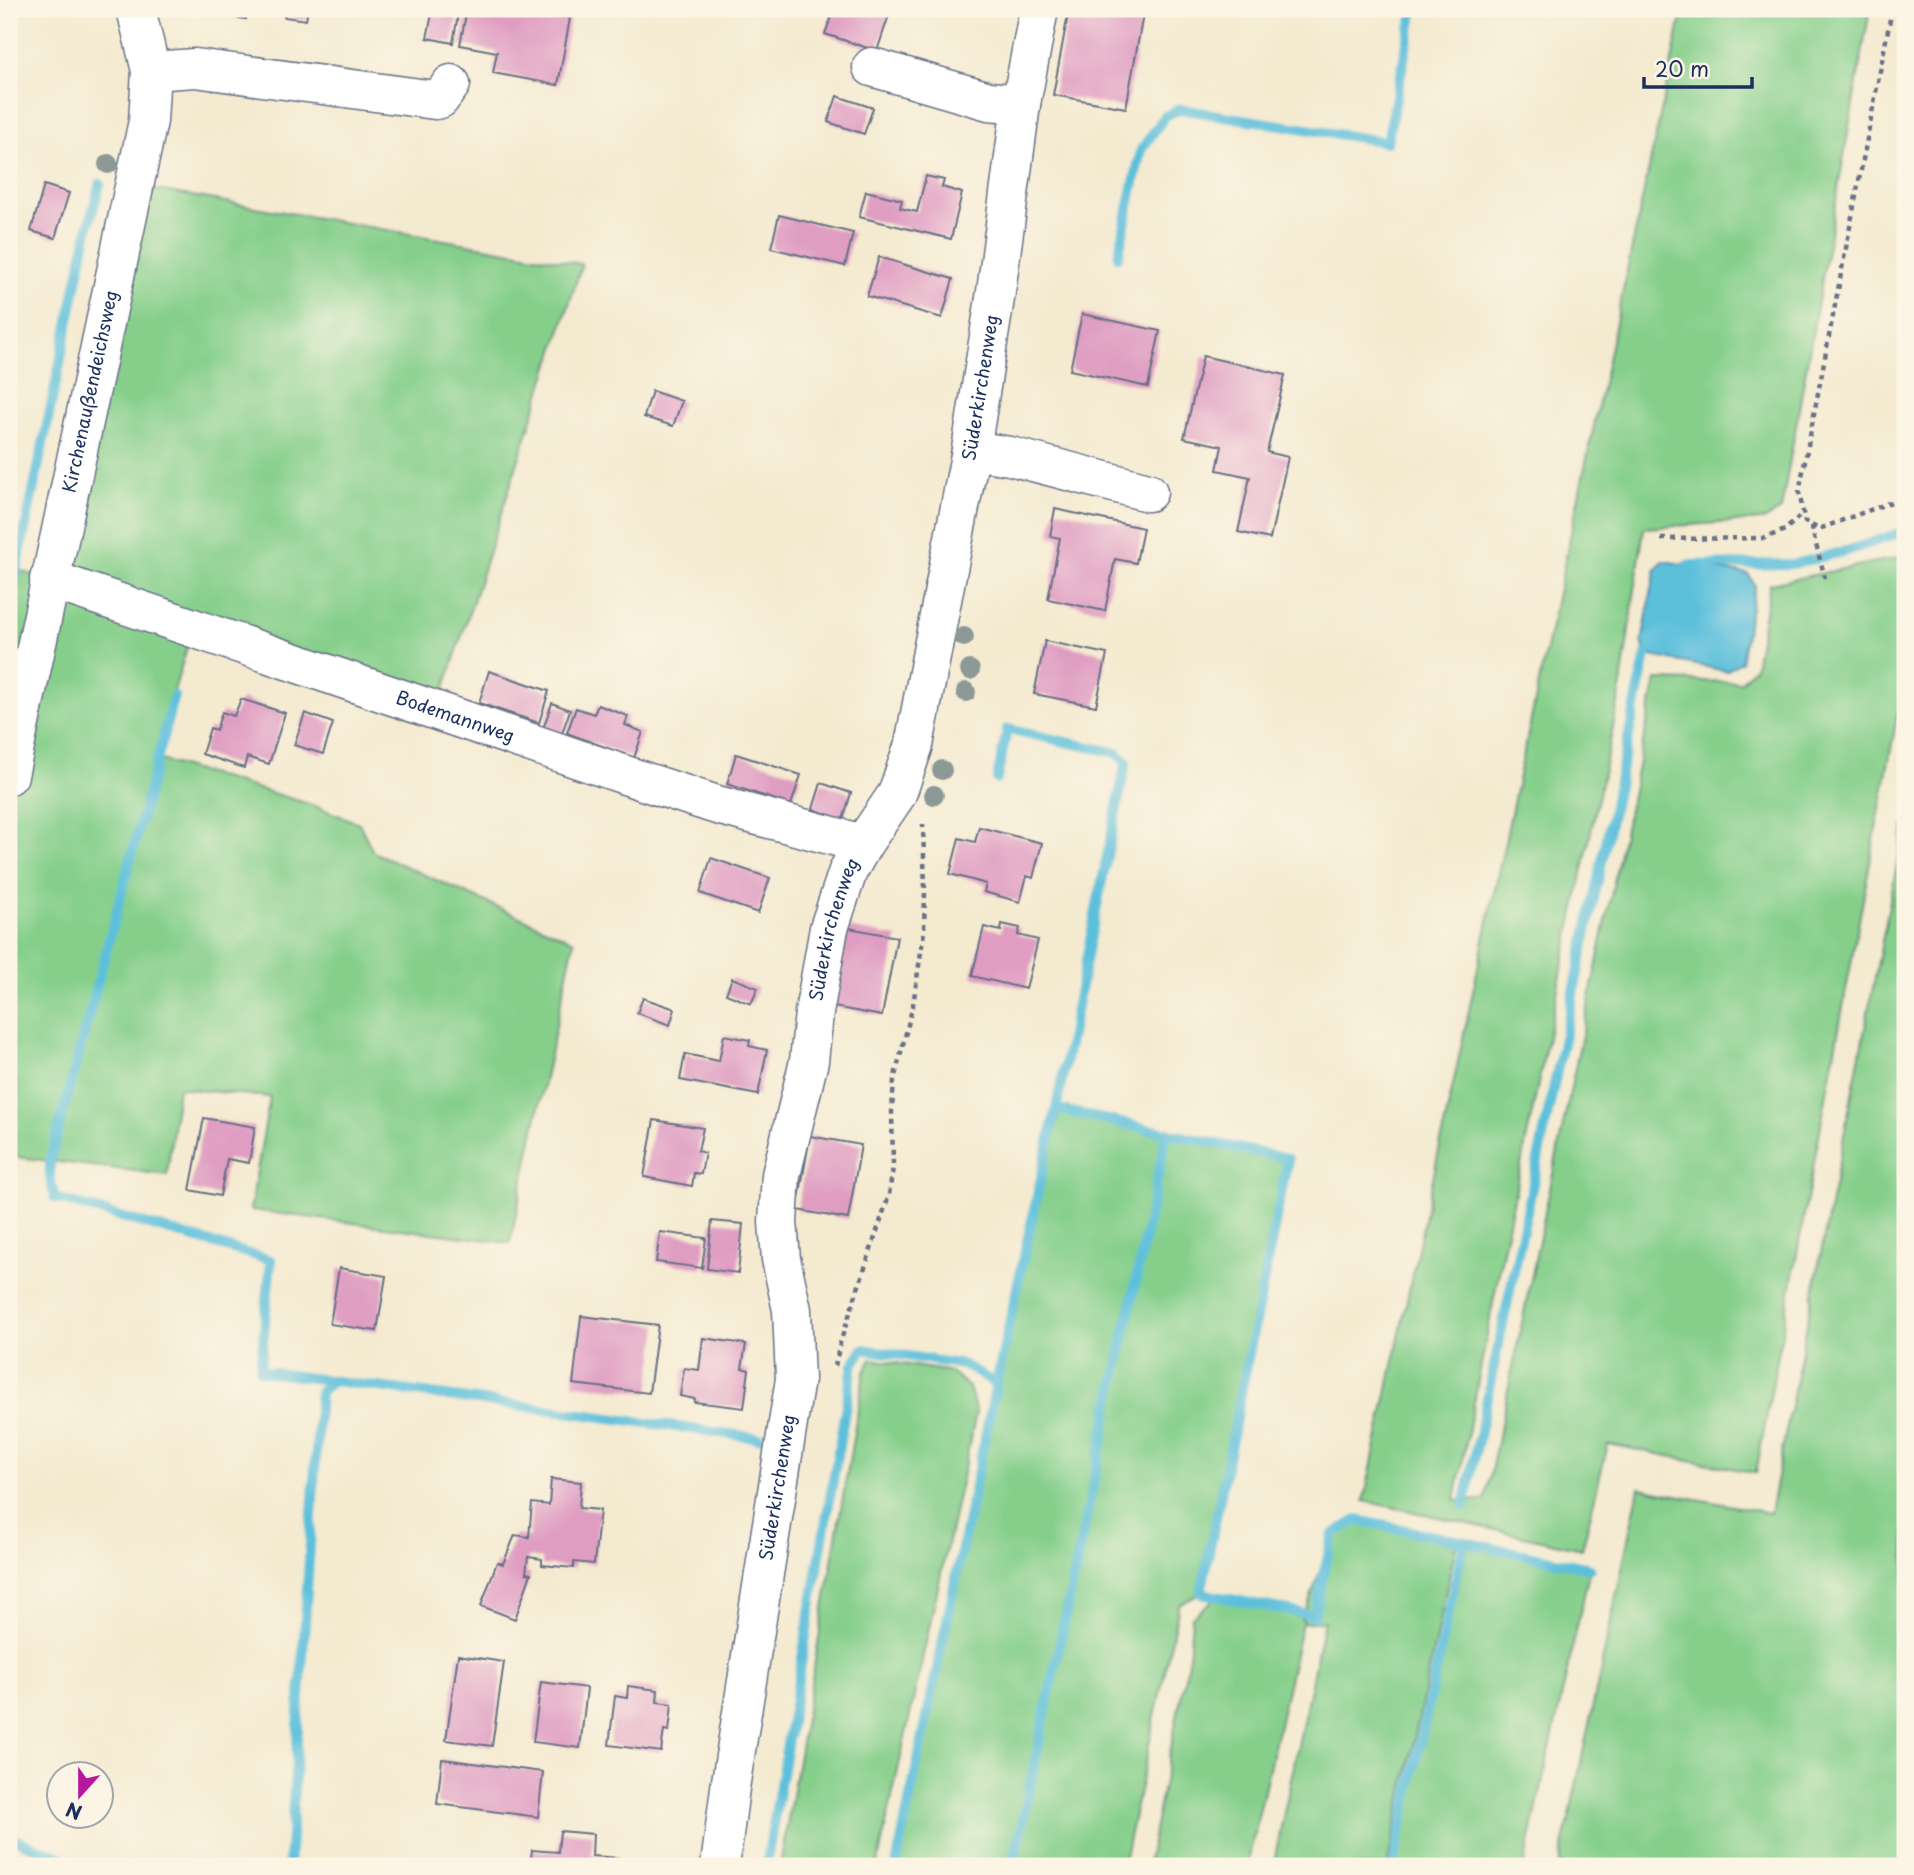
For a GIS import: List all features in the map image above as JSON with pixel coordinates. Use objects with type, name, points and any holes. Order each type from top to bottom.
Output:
[{"type":"street","name":"Kirchenaußendeichsweg","points":[[9,775],[148,121],[151,71],[136,9]]},
{"type":"street","name":"Süderkirchenweg","points":[[720,1866],[795,1379],[792,1310],[780,1259],[778,1222],[781,1175],[808,1061],[829,928],[848,871],[897,794],[914,745],[971,450],[996,292],[1021,104],[1039,9]]},
{"type":"street","points":[[872,67],[989,101],[1021,104]]},
{"type":"street","points":[[151,71],[195,68],[435,100],[440,99],[451,84]]},
{"type":"street","points":[[971,450],[1010,456],[1148,492]]},
{"type":"street","name":"Bodemannweg","points":[[50,579],[680,793],[863,844]]},
{"type":"path","points":[[1892,9],[1799,492],[1805,522],[1819,529],[1905,498]]},
{"type":"path","points":[[1661,539],[1765,538],[1785,530],[1803,513]]},
{"type":"path","points":[[1811,525],[1824,575]]},
{"type":"path","points":[[834,1368],[889,1195],[893,1167],[894,1080],[913,1005],[922,945],[925,890],[922,820],[897,794]]},
{"type":"green space","points":[[1683,9],[1870,9],[1781,510],[1763,520],[1644,528],[1619,698],[1504,1246],[1455,1500],[1485,1500],[1656,680],[1741,682],[1755,667],[1770,584],[1905,556],[1905,674],[1756,1473],[1608,1444],[1582,1549],[1364,1501]]},
{"type":"green space","points":[[134,186],[582,264],[438,709],[193,627],[154,758],[306,803],[359,823],[373,852],[574,941],[510,1243],[250,1210],[270,1097],[178,1088],[167,1175],[9,1156],[9,568],[49,579]]},
{"type":"green space","points":[[1905,824],[1905,1866],[1559,1866],[1639,1488],[1770,1513]]},
{"type":"green space","points":[[1056,1109],[1288,1159],[1201,1593],[1179,1605],[1123,1866],[897,1866]]},
{"type":"green space","points":[[871,1359],[951,1372],[969,1387],[976,1413],[877,1866],[780,1866],[864,1374]]},
{"type":"green space","points":[[1357,1520],[1457,1540],[1387,1866],[1273,1866],[1324,1621],[1302,1623],[1247,1866],[1147,1866],[1189,1657],[1192,1617],[1217,1597],[1299,1613],[1302,1622],[1333,1534]]},
{"type":"green space","points":[[1464,1542],[1590,1568],[1524,1866],[1393,1866]]},
{"type":"water","points":[[1663,561],[1748,574],[1755,585],[1741,662],[1726,671],[1646,655],[1642,642],[1656,568]]},
{"type":"building","points":[[226,9],[247,9],[246,19],[225,16]]},
{"type":"building","points":[[285,9],[308,9],[306,20],[284,17]]},
{"type":"building","points":[[433,9],[459,9],[453,43],[427,38]]},
{"type":"building","points":[[467,9],[522,9],[570,18],[558,85],[493,73],[497,52],[460,45]]},
{"type":"building","points":[[834,9],[891,9],[877,51],[825,34]]},
{"type":"building","points":[[1069,9],[1144,9],[1126,108],[1053,95]]},
{"type":"building","points":[[837,96],[873,108],[864,134],[828,122]]},
{"type":"building","points":[[926,176],[944,180],[942,187],[962,193],[951,239],[859,217],[866,191],[902,200],[900,208],[917,212]]},
{"type":"building","points":[[44,185],[69,193],[55,238],[31,231]]},
{"type":"building","points":[[779,215],[853,233],[845,266],[771,248]]},
{"type":"building","points":[[879,257],[953,279],[942,318],[867,296]]},
{"type":"building","points":[[1082,314],[1160,331],[1148,387],[1070,370]]},
{"type":"building","points":[[1203,356],[1285,375],[1267,452],[1288,457],[1270,539],[1238,532],[1250,477],[1217,470],[1222,446],[1184,438]]},
{"type":"building","points":[[652,391],[682,401],[673,426],[644,417]]},
{"type":"building","points":[[1055,509],[1143,528],[1136,563],[1115,559],[1105,611],[1048,599],[1060,538],[1050,536]]},
{"type":"building","points":[[1045,641],[1107,654],[1096,706],[1034,694]]},
{"type":"building","points":[[489,671],[549,691],[539,723],[479,703]]},
{"type":"building","points":[[241,699],[285,713],[269,764],[247,757],[244,768],[202,754],[210,728],[216,730],[222,712],[234,716]]},
{"type":"building","points":[[552,703],[570,710],[561,736],[543,729]]},
{"type":"building","points":[[598,705],[628,716],[625,725],[643,732],[634,758],[567,733],[576,708],[594,714]]},
{"type":"building","points":[[305,713],[333,723],[323,754],[294,745]]},
{"type":"building","points":[[736,754],[801,775],[791,805],[727,784]]},
{"type":"building","points":[[821,783],[851,793],[843,820],[813,809]]},
{"type":"building","points":[[979,827],[1042,843],[1033,878],[1027,876],[1020,902],[984,892],[986,884],[950,874],[959,838],[975,842]]},
{"type":"building","points":[[711,858],[770,878],[758,913],[700,893]]},
{"type":"building","points":[[1002,924],[1020,928],[1018,935],[1038,940],[1026,989],[972,976],[984,927],[1001,931]]},
{"type":"building","points":[[849,928],[897,937],[882,1016],[834,1007]]},
{"type":"building","points":[[732,978],[758,988],[751,1004],[726,994]]},
{"type":"building","points":[[643,998],[675,1009],[670,1025],[637,1013]]},
{"type":"building","points":[[724,1035],[750,1040],[749,1046],[767,1050],[758,1095],[680,1080],[685,1054],[719,1061]]},
{"type":"building","points":[[204,1118],[255,1127],[249,1163],[227,1159],[220,1196],[190,1190]]},
{"type":"building","points":[[654,1120],[703,1128],[698,1151],[705,1153],[701,1174],[694,1173],[692,1186],[644,1177]]},
{"type":"building","points":[[810,1136],[861,1145],[848,1219],[797,1210]]},
{"type":"building","points":[[712,1221],[743,1224],[738,1273],[707,1269]]},
{"type":"building","points":[[660,1232],[706,1238],[702,1268],[656,1262]]},
{"type":"building","points":[[339,1268],[386,1276],[377,1331],[330,1324]]},
{"type":"building","points":[[581,1316],[658,1325],[649,1393],[573,1384]]},
{"type":"building","points":[[703,1338],[746,1344],[742,1368],[749,1370],[744,1408],[694,1402],[695,1399],[680,1396],[684,1368],[699,1370]]},
{"type":"building","points":[[551,1479],[581,1482],[579,1508],[600,1510],[594,1564],[574,1562],[574,1568],[542,1565],[542,1559],[528,1557],[526,1573],[531,1574],[515,1619],[481,1606],[497,1562],[503,1564],[515,1535],[529,1537],[532,1503],[549,1505]]},
{"type":"building","points":[[458,1655],[504,1662],[492,1746],[446,1740]]},
{"type":"building","points":[[541,1682],[587,1688],[580,1748],[533,1742]]},
{"type":"building","points":[[628,1686],[658,1690],[657,1702],[672,1704],[669,1731],[664,1730],[661,1752],[609,1745],[615,1696],[627,1698]]},
{"type":"building","points":[[442,1759],[543,1772],[538,1817],[437,1804]]},
{"type":"building","points":[[560,1831],[593,1834],[592,1856],[619,1858],[618,1866],[530,1866],[532,1850],[558,1852]]},
{"type":"waterway","points":[[1118,257],[1141,150],[1165,116],[1180,109],[1387,142],[1414,9]]},
{"type":"waterway","points":[[9,607],[88,229],[100,184]]},
{"type":"waterway","points":[[1688,565],[1794,564],[1850,550],[1905,531]]},
{"type":"waterway","points":[[1464,1506],[1646,655]]},
{"type":"waterway","points":[[174,696],[50,1161],[50,1177],[55,1198],[271,1260],[260,1371],[759,1438]]},
{"type":"waterway","points":[[997,779],[1007,729],[1117,753],[1126,762],[1056,1109],[1288,1159],[1201,1593],[1314,1616],[1333,1534],[1357,1520],[1590,1568]]},
{"type":"waterway","points":[[896,1866],[1056,1109]]},
{"type":"waterway","points":[[1013,1866],[1167,1132]]},
{"type":"waterway","points":[[766,1866],[853,1365],[863,1349],[964,1365],[996,1384]]},
{"type":"waterway","points":[[289,1866],[320,1391],[333,1381]]},
{"type":"waterway","points":[[1393,1866],[1464,1542]]},
{"type":"waterway","points":[[9,1837],[84,1866]]}]
